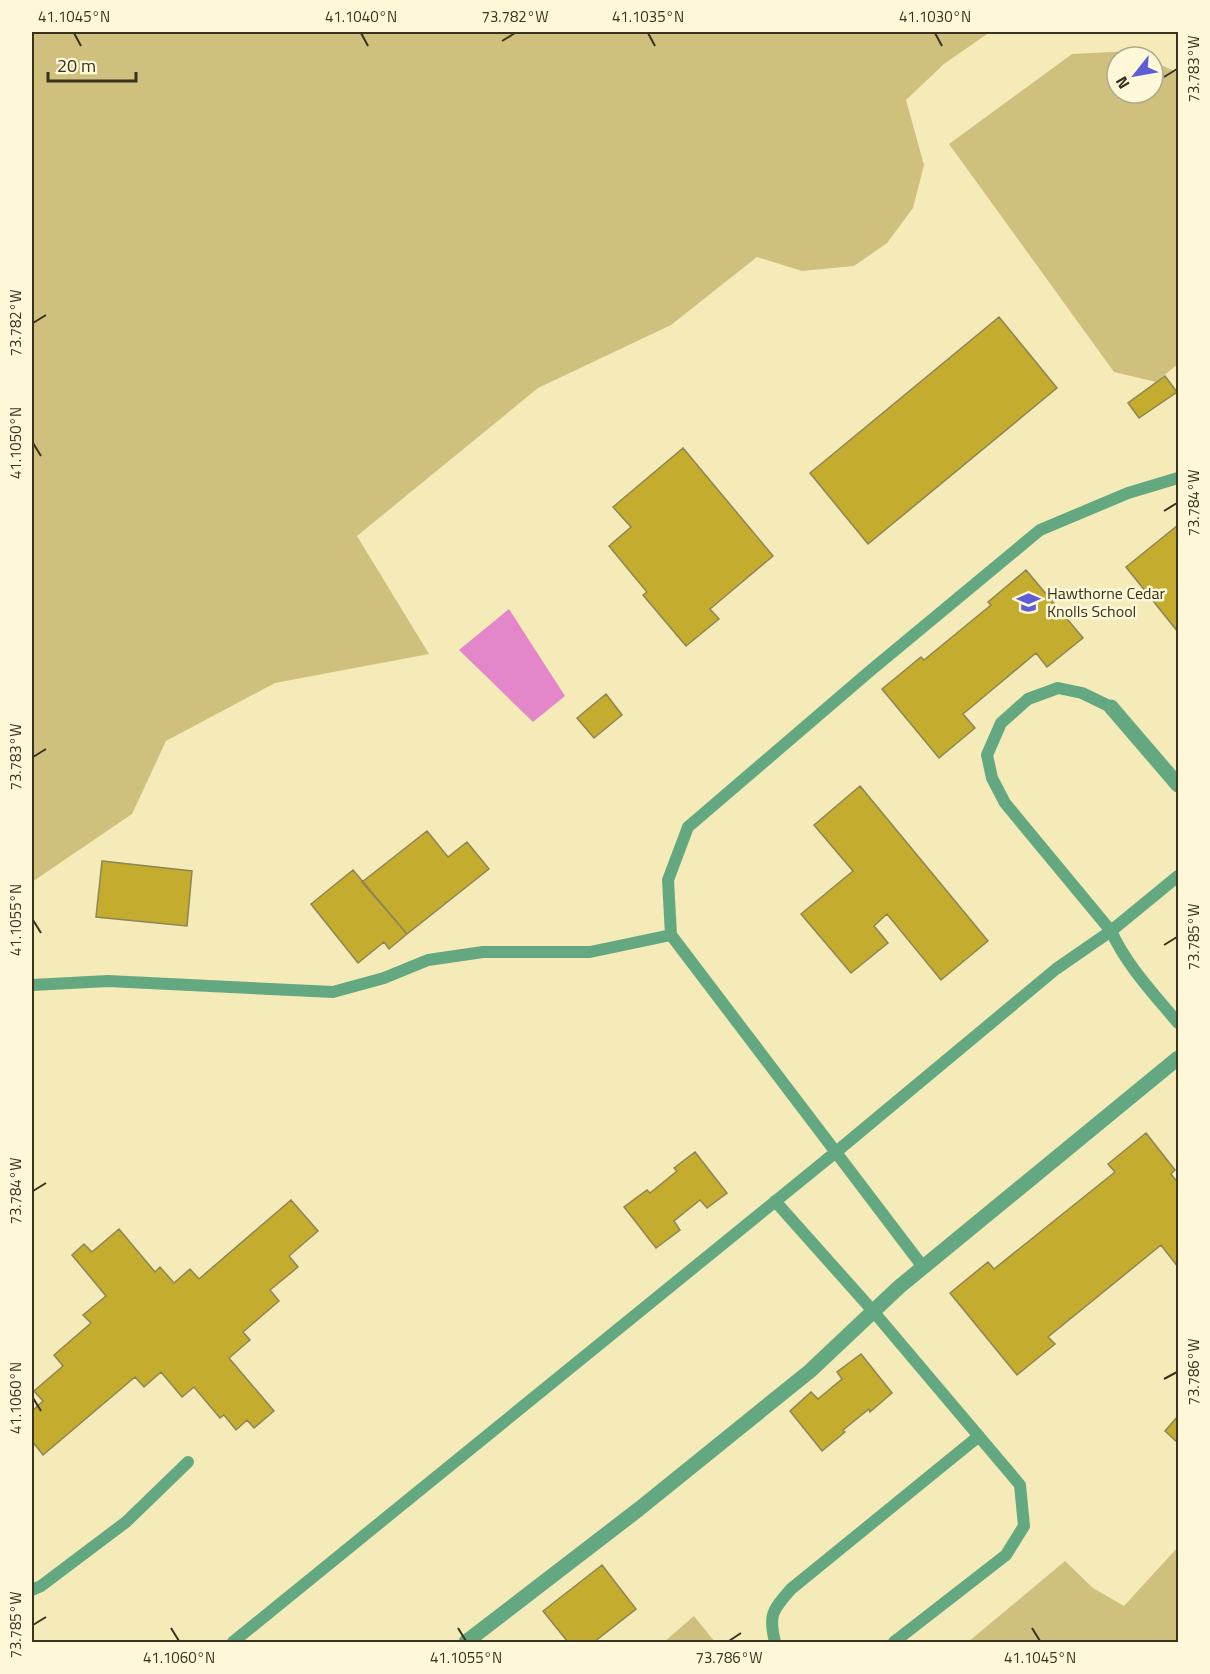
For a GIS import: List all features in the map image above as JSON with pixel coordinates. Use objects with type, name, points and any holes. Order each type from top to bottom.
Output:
[{"type":"street","points":[[1111,707],[1179,785]]},
{"type":"street","points":[[466,1642],[639,1509],[810,1371],[923,1267],[1179,1059]]},
{"type":"lane","points":[[923,1267],[671,935],[668,880],[688,827],[870,671],[1040,530],[1128,493],[1179,478]]},
{"type":"lane","points":[[1111,707],[1082,693],[1058,688],[1028,699],[1000,723],[987,755],[992,778],[1005,802],[1111,931],[1137,975],[1179,1023]]},
{"type":"lane","points":[[233,1642],[836,1152],[1056,969],[1111,931],[1179,876]]},
{"type":"lane","points":[[32,985],[108,981],[333,992],[384,978],[428,960],[483,952],[590,952],[671,935]]},
{"type":"lane","points":[[775,1201],[873,1311],[1020,1485],[1024,1526],[1006,1555],[894,1642]]},
{"type":"lane","points":[[775,1642],[771,1625],[774,1609],[791,1589],[979,1436]]},
{"type":"lane","points":[[32,1590],[41,1586],[126,1522],[188,1462]]},
{"type":"shaded area","points":[[32,32],[990,32],[944,64],[906,100],[924,165],[913,208],[887,243],[854,266],[802,271],[757,257],[671,325],[538,388],[357,536],[429,654],[275,683],[166,741],[132,814],[32,882]]},
{"type":"shaded area","points":[[1105,52],[1105,105],[1165,105],[1165,67],[1178,73],[1178,364],[1156,382],[1114,372],[949,144],[1072,54]]},
{"type":"shaded area","points":[[509,609],[565,696],[533,722],[459,650]]},
{"type":"shaded area","points":[[1178,1547],[1178,1642],[968,1642],[1065,1561],[1093,1588],[1124,1606]]},
{"type":"shaded area","points":[[694,1616],[715,1642],[664,1642]]},
{"type":"building","points":[[999,317],[1057,388],[868,544],[810,473]]},
{"type":"building","points":[[1165,376],[1177,392],[1139,418],[1128,403]]},
{"type":"building","points":[[683,448],[773,556],[710,609],[719,619],[686,646],[643,595],[647,592],[609,546],[631,527],[613,507]]},
{"type":"building","points":[[1178,525],[1178,632],[1126,567]]},
{"type":"building","points":[[1026,570],[1083,638],[1047,667],[1036,653],[963,714],[975,728],[939,758],[882,689],[921,657],[924,660],[991,605],[988,602]]},
{"type":"building","points":[[606,694],[622,715],[594,738],[577,718]]},
{"type":"building","points":[[860,786],[988,941],[941,980],[887,914],[874,926],[888,943],[851,973],[801,914],[853,871],[814,825]]},
{"type":"building","points":[[427,831],[448,857],[467,842],[489,869],[407,934],[362,882]]},
{"type":"building","points":[[102,861],[192,871],[187,926],[96,917]]},
{"type":"building","points":[[353,870],[407,934],[389,949],[384,942],[358,963],[311,904]]},
{"type":"building","points":[[1146,1133],[1175,1170],[1171,1174],[1178,1183],[1178,1267],[1161,1245],[1048,1337],[1055,1344],[1017,1375],[950,1293],[988,1262],[994,1269],[1115,1172],[1108,1164]]},
{"type":"building","points":[[695,1152],[727,1193],[707,1208],[700,1200],[674,1221],[680,1230],[656,1248],[624,1207],[647,1190],[650,1193],[677,1171],[674,1168]]},
{"type":"building","points":[[291,1200],[318,1231],[289,1256],[298,1267],[270,1290],[279,1301],[243,1332],[250,1340],[229,1358],[274,1411],[254,1428],[247,1420],[236,1430],[224,1415],[220,1418],[194,1387],[182,1397],[161,1372],[144,1387],[135,1377],[43,1455],[32,1441],[32,1411],[43,1401],[34,1391],[63,1366],[54,1355],[91,1323],[83,1315],[106,1296],[72,1255],[84,1244],[92,1252],[119,1229],[155,1272],[160,1267],[174,1283],[190,1269],[199,1279]]},
{"type":"building","points":[[861,1354],[892,1393],[870,1412],[869,1409],[843,1430],[845,1432],[822,1451],[790,1411],[811,1392],[818,1399],[842,1379],[837,1372]]},
{"type":"building","points":[[1178,1416],[1178,1443],[1165,1431]]},
{"type":"building","points":[[602,1565],[636,1609],[594,1642],[568,1642],[543,1611]]},
{"type":"place","name":"Hawthorne Cedar Knolls School","points":[[1029,602]]}]
